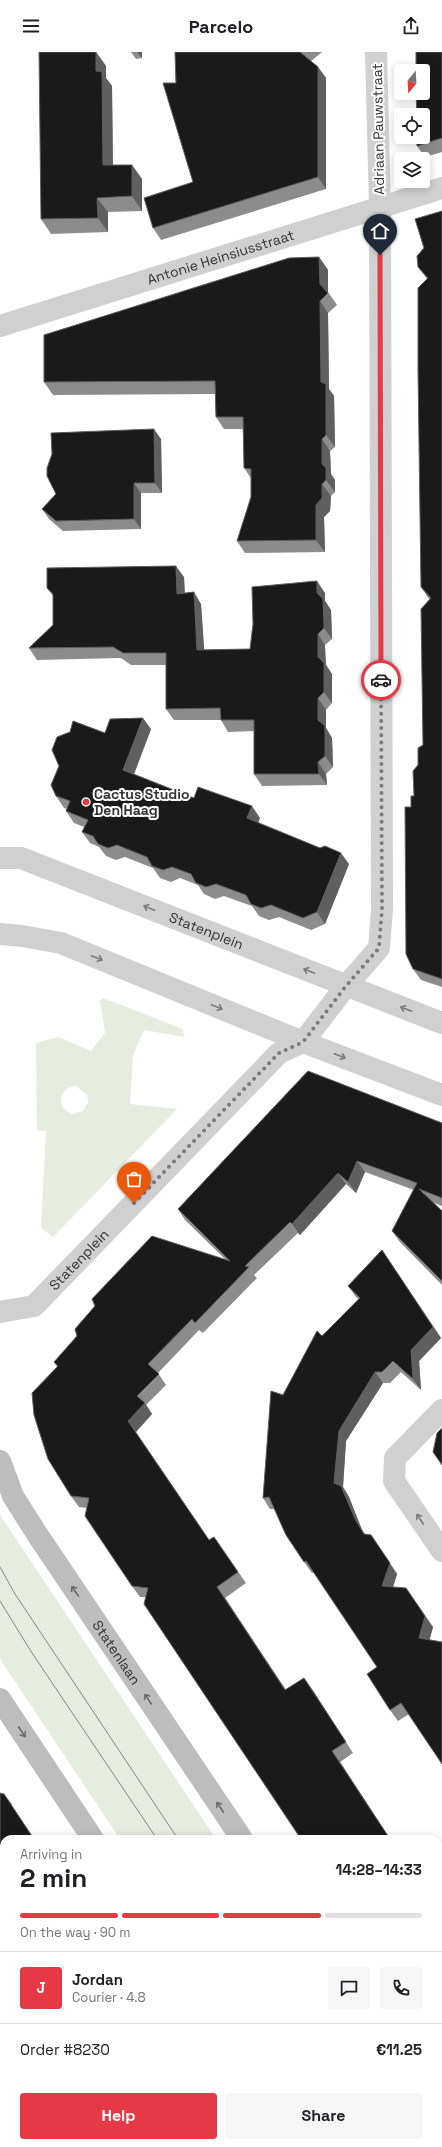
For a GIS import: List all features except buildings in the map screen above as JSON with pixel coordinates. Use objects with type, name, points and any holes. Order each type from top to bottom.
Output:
[{"type":"street","name":"Adriaan Pauwstraat","points":[[346,986],[379,948],[382,909],[380,207],[376,52]]},
{"type":"street","name":"Antonie Heinsiusstraat","points":[[0,326],[442,188]]},
{"type":"street","name":"Statenplein","points":[[0,858],[21,858],[346,986],[303,1042],[279,1053],[34,1306],[0,1312]]},
{"type":"street","points":[[0,934],[22,936],[61,943],[303,1042],[442,1095]]},
{"type":"street","points":[[346,986],[442,1023]]},
{"type":"street","points":[[442,1410],[395,1458],[394,1481],[442,1551]]},
{"type":"street","name":"Statenlaan","points":[[0,1461],[13,1496],[37,1534],[239,1835]]},
{"type":"street","points":[[0,1699],[90,1835]]},
{"type":"shaded area","points":[[103,998],[183,1029],[184,1037],[144,1030],[133,1055],[130,1104],[177,1109],[53,1237],[41,1228],[46,1131],[37,1130],[36,1043],[59,1037],[91,1051],[105,1033],[100,1001]],"holes":[[[76,1086],[87,1095],[88,1103],[83,1111],[72,1114],[67,1111],[61,1103],[63,1094],[70,1087]]]},
{"type":"shaded area","points":[[0,1515],[213,1835],[117,1835],[0,1659]]},
{"type":"tram line","points":[[0,1567],[15,1594],[175,1835]]},
{"type":"tram line","points":[[0,1601],[32,1653],[154,1835]]},
{"type":"way so far","points":[[134,1203],[279,1053],[303,1042],[346,986],[379,948],[382,909],[381,680]]},
{"type":"place","name":"Cactus Studio Den Haag","points":[[86,802]]},
{"type":"route","points":[[380,255],[381,680]]}]
